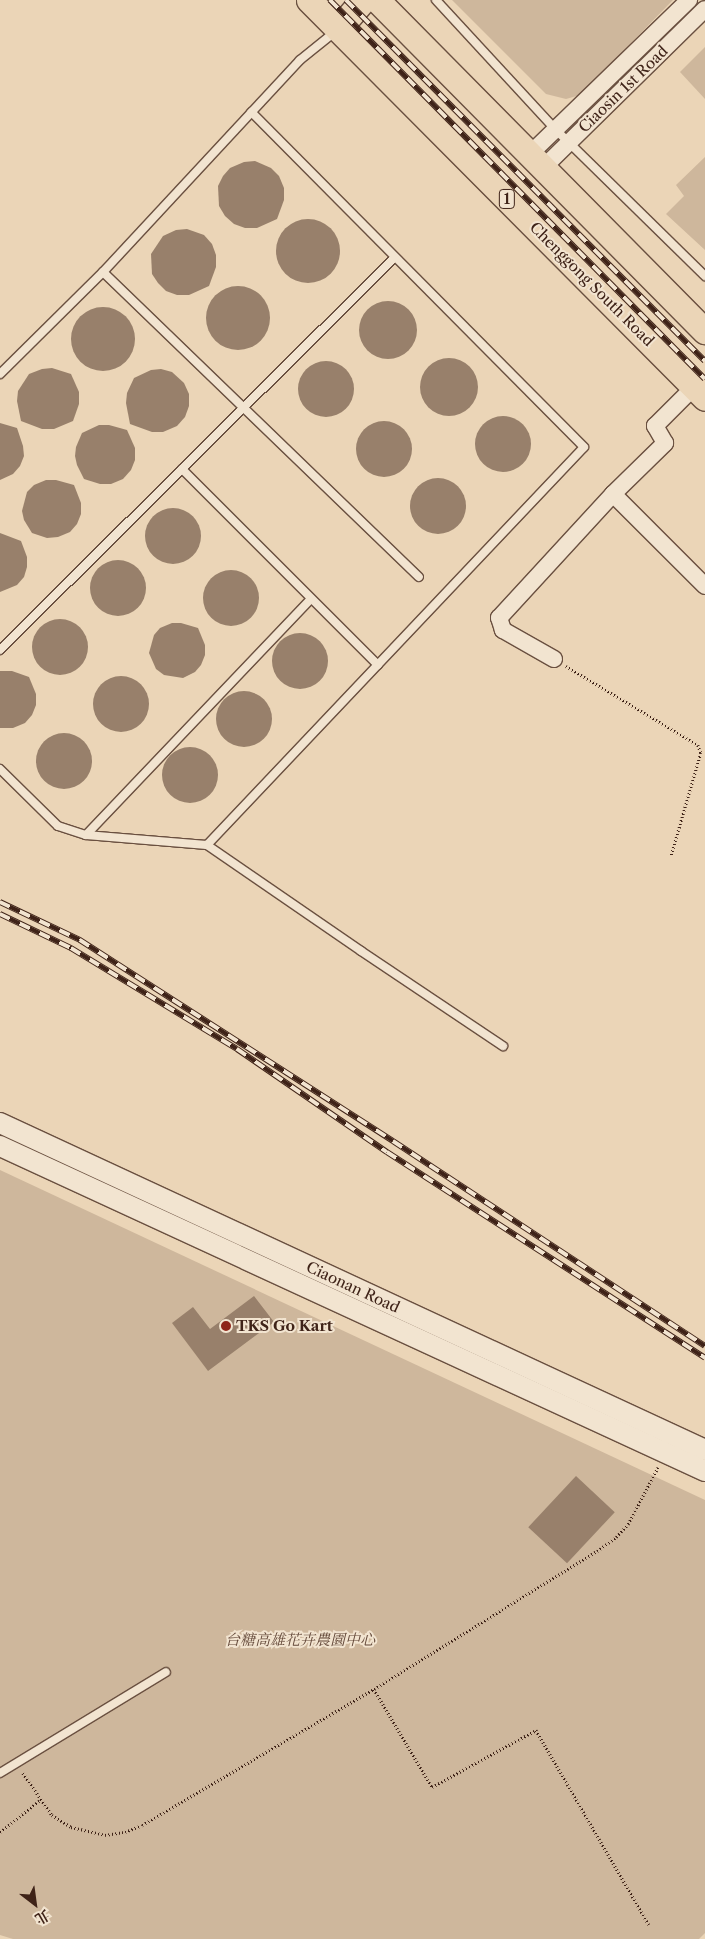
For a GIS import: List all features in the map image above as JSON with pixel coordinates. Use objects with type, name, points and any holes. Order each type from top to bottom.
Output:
[{"type":"main road","name":"Chenggong South Road","points":[[309,0],[700,392]]},
{"type":"main road","points":[[338,29],[363,0]]},
{"type":"main road","points":[[377,0],[705,330]]},
{"type":"street","name":"Ciaosin 1st Road","points":[[536,162],[556,130],[689,0]]},
{"type":"street","name":"Ciaosin 1st Road","points":[[536,162],[569,142],[705,10]]},
{"type":"street","points":[[554,659],[503,630],[499,618],[613,494],[665,443],[655,426],[700,392]]},
{"type":"street","points":[[613,494],[705,586]]},
{"type":"street","name":"Ciaonan Road","points":[[0,1123],[705,1450]]},
{"type":"street","name":"Ciaonan Road","points":[[0,1146],[705,1472]]},
{"type":"lane","points":[[436,0],[556,130],[705,276]]},
{"type":"lane","points":[[0,374],[103,272],[300,60],[338,29]]},
{"type":"lane","points":[[207,845],[584,447],[252,112]]},
{"type":"lane","points":[[0,650],[395,257]]},
{"type":"lane","points":[[103,272],[419,577]]},
{"type":"lane","points":[[182,469],[378,666]]},
{"type":"lane","points":[[86,835],[311,599]]},
{"type":"lane","points":[[0,769],[58,826],[86,835],[207,845],[503,1046]]},
{"type":"lane","points":[[0,1773],[166,1672]]},
{"type":"path","points":[[554,659],[698,745],[701,753],[671,857]]},
{"type":"path","points":[[17,1763],[40,1800],[52,1815],[71,1827],[105,1835],[124,1832],[142,1825],[374,1689],[597,1551],[616,1537],[628,1524],[666,1454]]},
{"type":"path","points":[[374,1689],[432,1787],[536,1730],[649,1925]]},
{"type":"path","points":[[0,1832],[40,1800]]},
{"type":"green space","points":[[452,0],[673,0],[580,95],[566,99],[546,94]]},
{"type":"green space","points":[[705,47],[705,99],[680,72]]},
{"type":"green space","points":[[705,157],[705,250],[666,214],[684,196],[676,185]]},
{"type":"green space","name":"台糖高雄花卉農園中心","points":[[0,1170],[705,1500],[705,1933],[699,1939],[13,1939],[0,1935]]},
{"type":"building","points":[[255,161],[271,168],[279,176],[284,188],[284,200],[277,219],[257,228],[245,228],[234,224],[225,216],[219,206],[218,186],[230,168],[244,162]]},
{"type":"building","points":[[302,219],[314,219],[331,228],[338,239],[340,251],[338,263],[331,274],[314,283],[302,283],[290,278],[281,269],[276,257],[276,245],[281,233],[290,224]]},
{"type":"building","points":[[187,229],[204,235],[212,244],[216,255],[216,267],[209,286],[189,295],[177,295],[166,291],[152,274],[151,254],[163,236],[176,230]]},
{"type":"building","points":[[232,286],[244,286],[261,295],[268,306],[270,318],[268,330],[261,341],[244,350],[232,350],[220,345],[211,336],[206,324],[206,312],[211,300],[220,291]]},
{"type":"building","points":[[382,301],[394,301],[409,309],[417,324],[417,336],[409,351],[394,359],[382,359],[367,351],[359,336],[359,324],[367,309]]},
{"type":"building","points":[[97,307],[109,307],[126,316],[133,327],[135,339],[133,351],[126,362],[109,371],[97,371],[85,366],[76,357],[71,345],[71,333],[76,321],[85,312]]},
{"type":"building","points":[[449,358],[460,360],[473,371],[478,387],[476,398],[465,411],[449,416],[438,414],[425,403],[420,387],[422,376],[433,363]]},
{"type":"building","points":[[326,361],[337,363],[346,369],[352,378],[354,389],[352,400],[346,409],[337,415],[326,417],[315,415],[306,409],[300,400],[298,389],[300,378],[306,369],[315,363]]},
{"type":"building","points":[[52,368],[71,374],[79,392],[79,404],[73,421],[54,429],[42,429],[21,421],[17,401],[18,391],[29,374],[42,369]]},
{"type":"building","points":[[161,369],[172,372],[184,383],[189,394],[189,406],[185,417],[177,426],[163,432],[152,432],[130,424],[126,403],[127,393],[134,378],[151,370]]},
{"type":"building","points":[[503,416],[518,421],[526,429],[531,444],[526,459],[518,467],[503,472],[488,467],[480,459],[475,444],[480,429],[488,421]]},
{"type":"building","points":[[384,421],[399,426],[407,434],[412,449],[407,464],[399,472],[384,477],[369,472],[361,464],[356,449],[361,434],[369,426]]},
{"type":"building","points":[[0,423],[17,428],[24,456],[20,466],[13,474],[0,480]]},
{"type":"building","points":[[99,425],[109,425],[127,430],[135,448],[135,460],[131,470],[123,479],[111,484],[100,484],[84,479],[75,456],[76,447],[82,433]]},
{"type":"building","points":[[438,478],[449,480],[458,486],[464,495],[466,506],[464,517],[458,526],[449,532],[438,534],[427,532],[418,526],[412,517],[410,506],[412,495],[418,486],[427,480]]},
{"type":"building","points":[[46,480],[56,480],[74,485],[81,503],[81,514],[77,524],[70,532],[58,537],[47,538],[32,533],[24,520],[22,511],[27,492],[34,485]]},
{"type":"building","points":[[173,508],[184,510],[193,516],[199,525],[201,536],[199,547],[193,556],[184,562],[173,564],[162,562],[153,556],[147,547],[145,536],[147,525],[153,516],[162,510]]},
{"type":"building","points":[[0,533],[21,541],[27,557],[27,567],[24,577],[17,585],[0,592]]},
{"type":"building","points":[[118,560],[129,562],[138,568],[144,577],[146,588],[144,599],[138,608],[129,614],[118,616],[107,614],[98,608],[92,599],[90,588],[92,577],[98,568],[107,562]]},
{"type":"building","points":[[225,570],[237,570],[247,574],[255,582],[259,598],[255,614],[247,622],[237,626],[225,626],[215,622],[207,614],[203,604],[203,592],[207,582],[215,574]]},
{"type":"building","points":[[55,619],[65,619],[80,627],[86,636],[88,647],[86,658],[80,667],[65,675],[55,675],[44,670],[37,663],[32,652],[32,642],[37,631],[44,624]]},
{"type":"building","points":[[172,623],[181,623],[198,628],[205,645],[205,655],[201,665],[195,672],[183,678],[164,675],[156,669],[149,653],[154,635],[160,628]]},
{"type":"building","points":[[300,633],[311,635],[320,641],[326,650],[328,661],[326,672],[320,681],[311,687],[300,689],[289,687],[280,681],[274,672],[272,661],[274,650],[280,641],[289,635]]},
{"type":"building","points":[[0,671],[12,671],[29,677],[36,694],[36,705],[32,715],[25,723],[13,728],[0,728]]},
{"type":"building","points":[[121,676],[132,678],[141,684],[147,693],[149,704],[147,715],[141,724],[132,730],[121,732],[110,730],[101,724],[95,715],[93,704],[95,693],[101,684],[110,678]]},
{"type":"building","points":[[239,691],[249,691],[264,699],[270,708],[272,719],[270,730],[264,739],[249,747],[239,747],[228,742],[221,735],[216,724],[216,714],[221,703],[228,696]]},
{"type":"building","points":[[59,733],[69,733],[84,741],[90,750],[92,761],[90,772],[84,781],[69,789],[59,789],[48,784],[41,777],[36,766],[36,756],[41,745],[48,738]]},
{"type":"building","points":[[184,747],[196,747],[206,751],[214,759],[218,775],[214,791],[206,799],[196,803],[184,803],[174,799],[166,791],[162,781],[162,769],[166,759],[174,751]]},
{"type":"building","points":[[254,1296],[274,1322],[208,1371],[172,1323],[193,1307],[210,1329]]},
{"type":"building","points":[[576,1476],[615,1512],[567,1563],[528,1527]]},
{"type":"railway","points":[[330,0],[705,379]]},
{"type":"railway","points":[[346,0],[705,361]]},
{"type":"railway","points":[[0,902],[80,940],[393,1141],[705,1346]]},
{"type":"railway","points":[[0,914],[71,948],[237,1049],[387,1152],[705,1358]]},
{"type":"place","name":"TKS Go Kart","points":[[226,1326]]}]
